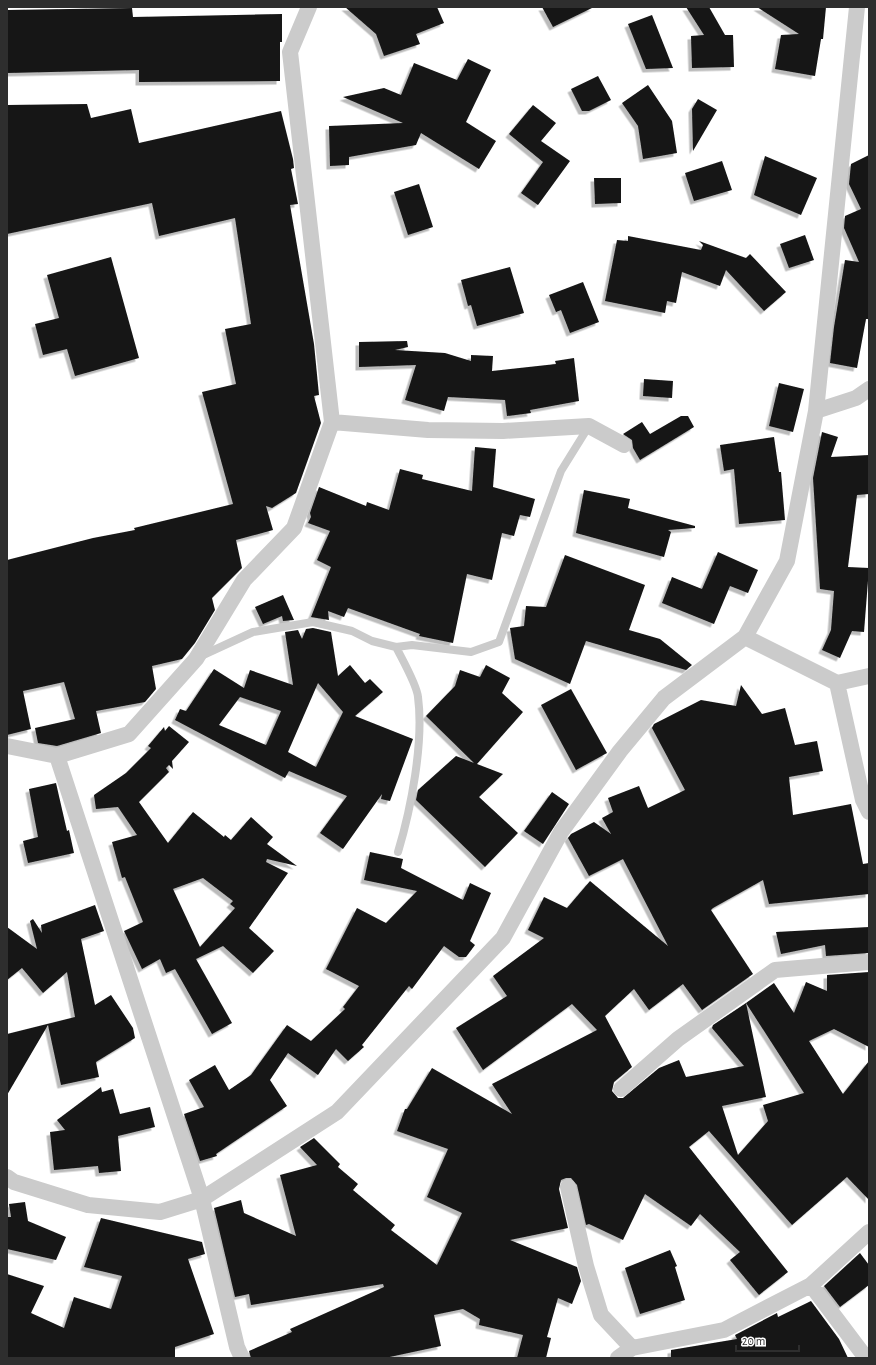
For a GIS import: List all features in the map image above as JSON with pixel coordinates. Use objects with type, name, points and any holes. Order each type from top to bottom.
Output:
[{"type":"street","points":[[7,746],[57,756],[129,734],[196,658],[244,580],[294,528],[332,422],[290,52],[309,7]]},
{"type":"street","points":[[9,1182],[88,1206],[160,1212],[202,1199],[337,1112],[502,938],[561,832],[620,751],[664,698],[745,637],[787,561],[816,411],[857,7]]},
{"type":"street","points":[[816,411],[856,398],[869,389]]},
{"type":"street","points":[[332,422],[428,430],[503,431],[589,426],[624,445]]},
{"type":"street","points":[[745,637],[837,683],[869,676]]},
{"type":"street","points":[[837,683],[863,800],[869,812]]},
{"type":"street","points":[[57,756],[202,1199],[237,1347],[242,1358]]},
{"type":"street","points":[[621,1089],[678,1039],[775,970],[869,962]]},
{"type":"street","points":[[568,1187],[586,1266],[601,1315],[632,1348]]},
{"type":"street","points":[[618,1358],[632,1348],[724,1330],[811,1285],[869,1232]]},
{"type":"street","points":[[811,1285],[866,1358]]},
{"type":"lane","points":[[196,658],[253,632],[313,622],[352,632],[372,641],[396,647],[412,645],[471,652],[499,642],[561,471],[589,426]]},
{"type":"lane","points":[[396,647],[418,696],[419,730],[408,817],[398,852]]},
{"type":"building","points":[[345,7],[437,7],[444,23],[416,34],[420,44],[384,56],[376,34]]},
{"type":"building","points":[[542,7],[594,7],[553,27]]},
{"type":"building","points":[[686,7],[709,7],[725,35],[733,35],[734,67],[692,68],[691,36],[704,35]]},
{"type":"building","points":[[757,7],[826,7],[823,39],[821,39],[815,76],[775,69],[781,35],[799,34]]},
{"type":"building","points":[[132,8],[133,17],[282,14],[280,81],[139,82],[139,70],[7,73],[7,10]]},
{"type":"building","points":[[652,15],[673,68],[646,69],[628,24]]},
{"type":"building","points":[[468,59],[491,70],[466,122],[496,141],[479,169],[421,133],[416,145],[349,157],[349,165],[330,166],[329,126],[403,123],[343,97],[384,88],[401,95],[414,63],[457,80]]},
{"type":"building","points":[[598,76],[611,100],[589,111],[582,111],[571,89]]},
{"type":"building","points":[[648,85],[672,121],[677,153],[643,159],[638,126],[622,103]]},
{"type":"building","points":[[698,99],[717,110],[693,151],[692,109]]},
{"type":"building","points":[[87,104],[91,118],[131,109],[139,143],[281,111],[293,159],[294,168],[291,169],[298,204],[290,205],[314,344],[319,395],[314,396],[321,423],[296,493],[272,508],[266,506],[273,530],[236,540],[242,568],[212,598],[215,610],[195,643],[182,659],[152,666],[156,689],[145,702],[96,711],[101,733],[57,746],[38,743],[35,728],[75,719],[64,682],[23,691],[31,729],[7,735],[7,560],[93,538],[135,530],[134,528],[233,504],[202,392],[236,384],[225,329],[251,324],[235,218],[159,236],[152,203],[7,234],[7,105]]},
{"type":"building","points":[[533,105],[556,123],[541,141],[570,161],[538,205],[521,193],[543,162],[509,134]]},
{"type":"building","points":[[869,155],[869,319],[866,319],[857,368],[830,363],[834,327],[845,260],[859,262],[844,228],[845,216],[861,209],[849,184],[851,164]]},
{"type":"building","points":[[765,156],[817,178],[801,215],[754,195]]},
{"type":"building","points":[[722,161],[732,190],[694,201],[685,173]]},
{"type":"building","points":[[594,178],[621,178],[621,203],[595,204]]},
{"type":"building","points":[[419,184],[433,227],[408,235],[394,192]]},
{"type":"building","points":[[805,235],[814,260],[789,268],[780,244]]},
{"type":"building","points":[[628,236],[701,250],[703,245],[699,241],[746,258],[750,254],[786,292],[764,311],[726,270],[720,286],[682,272],[676,303],[667,301],[665,313],[605,301],[617,240],[628,241]]},
{"type":"building","points":[[111,257],[139,358],[75,376],[67,349],[43,355],[35,324],[59,318],[47,275]]},
{"type":"building","points":[[510,267],[524,313],[477,326],[471,305],[468,306],[461,280]]},
{"type":"building","points":[[583,282],[599,322],[570,333],[561,310],[556,312],[549,295]]},
{"type":"building","points":[[407,341],[408,347],[395,350],[445,353],[471,361],[471,355],[493,356],[492,371],[556,364],[555,361],[574,358],[579,401],[530,410],[531,413],[507,416],[505,400],[448,397],[444,411],[405,400],[416,365],[359,367],[359,342]]},
{"type":"building","points":[[644,379],[673,381],[672,398],[643,396]]},
{"type":"building","points":[[779,383],[804,389],[793,432],[769,426]]},
{"type":"building","points":[[681,416],[688,416],[694,427],[640,460],[633,448],[632,440],[623,434],[642,422],[650,434]]},
{"type":"building","points":[[822,432],[838,437],[831,457],[869,455],[869,494],[857,495],[848,567],[869,568],[864,632],[852,631],[840,658],[822,650],[831,630],[834,591],[820,589],[813,478]]},
{"type":"building","points":[[774,437],[779,472],[781,472],[785,520],[739,524],[734,469],[724,471],[720,445]]},
{"type":"building","points":[[475,447],[496,449],[493,487],[535,499],[530,517],[520,515],[514,536],[502,533],[492,580],[467,574],[453,643],[419,636],[420,634],[348,608],[344,617],[328,611],[329,620],[311,617],[331,567],[317,560],[330,531],[308,523],[319,487],[366,506],[367,502],[389,510],[400,469],[423,475],[422,479],[472,491]]},
{"type":"building","points":[[584,490],[630,499],[628,508],[695,526],[695,528],[668,530],[671,532],[664,557],[576,533]]},
{"type":"building","points":[[718,552],[758,570],[748,593],[730,586],[714,624],[662,603],[672,577],[702,589]]},
{"type":"building","points":[[565,555],[645,585],[629,630],[660,639],[692,665],[686,670],[586,641],[570,684],[515,659],[510,628],[524,626],[526,606],[546,607]]},
{"type":"building","points":[[283,595],[294,620],[283,621],[282,616],[263,624],[255,607]]},
{"type":"building","points":[[313,628],[331,632],[338,676],[350,665],[365,683],[370,679],[383,692],[355,716],[413,739],[390,801],[381,799],[382,794],[343,849],[320,833],[347,796],[289,771],[285,778],[175,720],[180,709],[186,711],[214,669],[244,688],[250,670],[293,685],[285,632],[298,630],[302,639],[306,629]],"holes":[[[318,683],[343,712],[316,767],[288,752]],[[240,697],[281,711],[266,745],[219,725]]]},
{"type":"building","points":[[486,665],[510,678],[502,693],[523,712],[477,764],[503,774],[479,797],[518,833],[485,867],[416,800],[418,790],[456,756],[474,763],[426,716],[455,686],[460,670],[480,677]]},
{"type":"building","points":[[741,685],[762,714],[785,708],[795,745],[817,741],[823,771],[789,777],[793,815],[851,804],[863,864],[869,863],[869,894],[769,904],[763,880],[713,908],[711,910],[753,974],[702,1010],[683,984],[649,1010],[634,989],[605,1016],[632,1067],[614,1082],[612,1091],[618,1098],[623,1098],[659,1068],[679,1060],[686,1077],[744,1066],[712,1028],[713,1025],[774,983],[794,1013],[806,982],[827,991],[827,975],[869,972],[869,1047],[834,1029],[809,1041],[843,1094],[869,1061],[869,1200],[847,1177],[792,1225],[709,1131],[689,1147],[788,1272],[759,1295],[730,1260],[740,1252],[700,1214],[691,1226],[645,1194],[623,1240],[589,1224],[586,1225],[577,1185],[571,1178],[566,1178],[561,1180],[559,1189],[568,1228],[510,1240],[577,1267],[581,1281],[572,1304],[558,1298],[547,1337],[551,1338],[546,1358],[517,1358],[523,1335],[479,1325],[480,1319],[463,1309],[434,1315],[441,1346],[385,1358],[251,1358],[249,1351],[292,1332],[290,1329],[384,1287],[383,1284],[251,1305],[249,1294],[235,1297],[214,1208],[241,1200],[244,1213],[296,1236],[280,1175],[317,1165],[300,1147],[314,1138],[340,1164],[338,1167],[358,1184],[353,1190],[395,1225],[391,1230],[437,1265],[462,1213],[427,1197],[448,1149],[397,1131],[405,1109],[407,1109],[432,1068],[512,1114],[492,1084],[597,1030],[572,1004],[483,1070],[456,1028],[507,996],[493,976],[544,938],[528,930],[544,897],[567,908],[590,881],[668,946],[623,859],[589,876],[568,838],[571,834],[594,822],[611,834],[602,818],[613,812],[608,798],[639,786],[648,808],[685,790],[652,728],[654,724],[701,700],[736,706]],"holes":[[[746,1003],[804,1093],[763,1105],[768,1121],[738,1155],[722,1106],[766,1097]]]},
{"type":"building","points":[[571,689],[607,753],[576,770],[541,705]]},
{"type":"building","points":[[169,726],[189,742],[172,761],[173,769],[169,765],[166,768],[169,772],[139,802],[168,843],[193,812],[224,837],[225,835],[231,840],[251,817],[273,837],[267,844],[297,866],[267,859],[266,862],[288,873],[249,928],[274,951],[253,973],[223,946],[196,959],[232,1023],[212,1034],[175,969],[166,973],[160,959],[142,969],[124,931],[143,922],[125,877],[122,878],[112,842],[137,835],[118,807],[96,809],[94,795],[126,773],[151,748],[148,746],[164,727],[165,731]],"holes":[[[203,878],[233,901],[230,904],[235,908],[200,947],[173,889]]]},
{"type":"building","points":[[56,783],[67,831],[69,830],[74,853],[28,863],[23,841],[38,837],[29,789]]},
{"type":"building","points":[[552,792],[569,804],[543,844],[524,831]]},
{"type":"building","points":[[370,852],[403,859],[401,868],[463,900],[470,883],[491,893],[470,941],[475,945],[466,957],[459,957],[444,946],[412,989],[409,986],[362,1045],[364,1047],[348,1061],[336,1049],[318,1075],[288,1053],[270,1080],[287,1106],[216,1154],[217,1156],[200,1161],[184,1114],[204,1107],[189,1080],[215,1065],[229,1090],[251,1075],[287,1025],[311,1041],[345,1009],[343,1007],[359,986],[326,969],[357,908],[386,923],[417,891],[364,880]]},
{"type":"building","points":[[95,905],[104,931],[81,939],[95,1005],[111,995],[133,1028],[135,1038],[96,1062],[99,1077],[61,1085],[48,1025],[7,1095],[7,1034],[75,1017],[67,972],[43,993],[22,968],[7,980],[7,927],[37,949],[30,921],[33,919],[42,933],[41,925]]},
{"type":"building","points":[[869,927],[869,953],[826,956],[825,945],[781,954],[776,932]]},
{"type":"building","points":[[101,1087],[102,1092],[113,1089],[120,1114],[150,1107],[155,1127],[118,1136],[121,1171],[99,1173],[98,1166],[54,1170],[50,1132],[65,1130],[57,1120]]},
{"type":"building","points":[[25,1202],[28,1221],[66,1237],[56,1260],[7,1249],[7,1217],[11,1217],[9,1204]]},
{"type":"building","points":[[101,1218],[202,1242],[205,1254],[188,1259],[214,1334],[175,1347],[175,1358],[7,1358],[7,1274],[44,1286],[31,1313],[64,1328],[74,1297],[111,1309],[122,1276],[84,1267]]},
{"type":"building","points":[[670,1250],[677,1266],[675,1267],[685,1300],[640,1314],[625,1268]]},
{"type":"building","points":[[860,1253],[869,1265],[869,1285],[840,1307],[824,1286]]},
{"type":"building","points":[[811,1301],[839,1339],[848,1358],[671,1358],[671,1350],[737,1339],[735,1335],[777,1313],[778,1317]]}]
